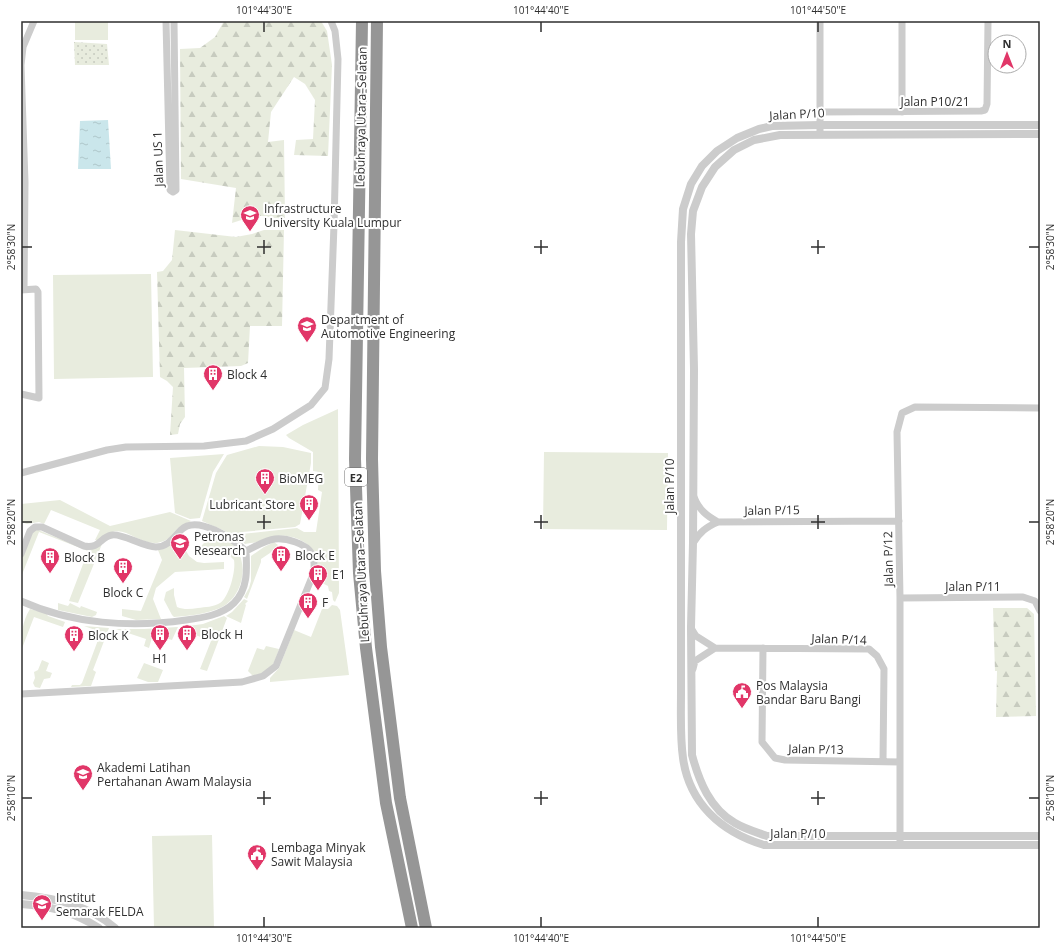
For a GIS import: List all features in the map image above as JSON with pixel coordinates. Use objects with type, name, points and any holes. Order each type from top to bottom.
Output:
[{"type":"highway","name":"Lebuhraya Utara–Selatan","points":[[362,21],[355,459],[359,573],[366,648],[386,802],[412,928]]},
{"type":"highway","name":"Lebuhraya Utara–Selatan","points":[[377,21],[372,459],[376,571],[381,648],[400,798],[426,928]]},
{"type":"street","points":[[21,394],[39,398],[38,292],[36,289],[22,290],[25,188],[21,65],[23,47],[34,21]]},
{"type":"street","name":"Jalan US 1","points":[[166,21],[170,190],[173,192],[176,190],[174,21]]},
{"type":"street","points":[[21,473],[107,450],[126,447],[204,446],[246,442],[273,429],[296,415],[311,405],[322,394],[327,380],[329,359],[334,225],[338,59],[335,31],[331,21]]},
{"type":"street","points":[[820,21],[820,134]]},
{"type":"street","points":[[902,21],[902,112]]},
{"type":"street","name":"Jalan P10/21","points":[[820,112],[985,110],[987,104],[988,21]]},
{"type":"street","name":"Jalan P/10","points":[[1040,125],[820,125],[772,126],[758,129],[737,138],[718,151],[702,166],[692,184],[683,209],[681,242],[681,693],[683,758],[689,782],[697,799],[711,815],[727,829],[747,840],[764,845],[1040,845]]},
{"type":"street","name":"Jalan P/10","points":[[1040,134],[780,135],[754,140],[734,150],[715,167],[702,186],[693,211],[694,369],[691,627],[692,756],[706,792],[718,809],[734,822],[767,836],[1040,836]]},
{"type":"street","name":"Jalan P/12","points":[[900,845],[900,598],[897,432],[902,413],[915,407],[1040,408]]},
{"type":"street","points":[[693,495],[702,512],[718,522]]},
{"type":"street","name":"Jalan P/15","points":[[718,522],[899,521]]},
{"type":"street","points":[[693,543],[703,530],[718,522]]},
{"type":"street","points":[[21,554],[30,531],[35,527],[42,528],[84,546],[96,546],[109,536],[116,535],[149,546],[158,547],[167,544],[177,536],[181,530],[190,524],[200,525],[227,536],[246,551],[247,567],[246,581],[242,592],[233,604],[221,612],[202,618],[146,624],[96,621],[52,613],[21,601]]},
{"type":"street","points":[[21,694],[242,682],[266,675],[276,666],[314,572],[315,562],[312,553],[306,547],[286,540],[276,539],[267,541],[246,551]]},
{"type":"street","name":"Jalan P/11","points":[[900,598],[1023,597],[1035,602],[1040,611]]},
{"type":"street","points":[[691,627],[696,636],[715,648],[696,661],[691,673]]},
{"type":"street","name":"Jalan P/14","points":[[715,648],[870,649],[877,656],[884,669],[883,761]]},
{"type":"street","name":"Jalan P/13","points":[[763,648],[762,742],[775,758],[785,760],[900,762]]},
{"type":"street","points":[[21,895],[64,902],[77,906],[96,915],[115,928]]},
{"type":"street","points":[[21,904],[54,907],[89,921],[99,928]]},
{"type":"green space","points":[[75,21],[108,21],[108,40],[75,40]]},
{"type":"green space","points":[[224,21],[321,21],[327,31],[332,65],[328,156],[294,155],[296,140],[313,139],[315,100],[305,84],[294,77],[271,112],[268,142],[284,140],[285,220],[254,216],[232,223],[236,188],[181,179],[180,49],[200,48],[215,37]]},
{"type":"green space","points":[[74,42],[107,44],[109,65],[75,65]]},
{"type":"green space","points":[[175,230],[236,237],[264,230],[284,230],[282,326],[250,326],[248,363],[241,366],[184,368],[185,417],[180,424],[178,434],[170,435],[173,387],[160,377],[157,272],[163,271],[172,260]]},
{"type":"green space","points":[[151,274],[153,377],[54,379],[53,275]]},
{"type":"green space","points":[[338,409],[339,593],[335,602],[333,600],[332,592],[329,591],[328,586],[324,584],[325,578],[317,575],[317,562],[315,554],[307,544],[296,538],[284,536],[278,536],[245,544],[240,539],[242,534],[297,528],[304,532],[316,532],[322,492],[318,490],[319,472],[313,471],[313,452],[286,435],[303,425]]},
{"type":"green space","name":"BioMEG","points":[[259,446],[283,447],[311,453],[311,463],[300,524],[295,527],[242,532],[239,539],[202,521],[216,473],[227,455]]},
{"type":"green space","points":[[544,452],[668,453],[667,530],[543,529]]},
{"type":"green space","points":[[224,454],[213,472],[200,518],[190,519],[175,513],[170,458]]},
{"type":"green space","points":[[60,500],[110,526],[170,512],[191,521],[177,529],[167,540],[157,543],[149,543],[128,534],[115,531],[108,534],[101,541],[95,540],[100,530],[51,510],[44,524],[39,522],[27,524],[21,522],[21,504]]},
{"type":"green space","points":[[36,529],[75,545],[102,544],[78,603],[69,601],[88,551],[39,532],[21,577],[21,558],[32,531]]},
{"type":"green space","points":[[217,535],[233,544],[241,557],[242,574],[238,591],[227,604],[220,608],[209,612],[174,617],[164,600],[166,592],[174,588],[177,607],[182,609],[209,607],[220,603],[229,590],[234,571],[234,560],[228,554],[201,554],[197,551],[208,539]]},
{"type":"green space","points":[[176,542],[197,562],[224,562],[224,569],[175,572],[156,588],[153,599],[161,619],[136,620],[122,616],[122,609],[141,611],[162,560],[158,550]]},
{"type":"green space","points":[[274,542],[278,545],[261,559],[247,599],[244,597],[251,581],[251,556]]},
{"type":"green space","points":[[244,599],[248,601],[245,604],[241,623],[226,616],[232,612]]},
{"type":"green space","points":[[58,603],[68,606],[70,603],[80,608],[81,606],[97,612],[96,615],[92,617],[58,610]]},
{"type":"green space","points":[[332,605],[337,606],[340,610],[349,675],[270,682],[270,678],[279,668],[294,630],[311,637],[322,609],[328,609]]},
{"type":"green space","points":[[993,608],[1027,608],[1034,614],[1036,716],[996,717],[997,671],[995,671]]},
{"type":"green space","points":[[30,609],[46,613],[48,616],[65,622],[63,627],[34,617],[21,651],[24,624]]},
{"type":"green space","points":[[224,616],[227,618],[207,671],[200,669],[211,641],[180,629],[181,627],[203,624]]},
{"type":"green space","points":[[84,626],[109,628],[93,670],[96,672],[91,686],[71,687],[72,685],[80,685],[82,683],[101,632]]},
{"type":"green space","points":[[178,627],[172,640],[153,634],[149,648],[144,646],[146,639],[116,629],[144,629]]},
{"type":"green space","points":[[266,646],[279,649],[275,660],[268,670],[253,676],[248,671],[257,648],[264,650]]},
{"type":"green space","points":[[42,660],[49,663],[46,671],[52,673],[50,678],[44,679],[40,688],[35,687],[33,683],[35,678],[34,672],[38,670]]},
{"type":"green space","points":[[144,663],[163,670],[158,682],[148,682],[137,678]]},
{"type":"green space","points":[[212,835],[214,928],[154,928],[152,836]]},
{"type":"water","points":[[108,120],[111,169],[78,169],[80,121]]},
{"type":"place","name":"Infrastructure University Kuala Lumpur","points":[[250,232]]},
{"type":"place","name":"Department of Automotive Engineering","points":[[307,343]]},
{"type":"place","name":"Block 4","points":[[213,391]]},
{"type":"place","name":"BioMEG","points":[[265,495]]},
{"type":"place","name":"Lubricant Store","points":[[309,521]]},
{"type":"place","name":"Petronas Research","points":[[180,560]]},
{"type":"place","name":"Block E","points":[[281,572]]},
{"type":"place","name":"Block B","points":[[50,574]]},
{"type":"place","name":"Block C","points":[[123,584]]},
{"type":"place","name":"E1","points":[[318,591]]},
{"type":"place","name":"F","points":[[308,619]]},
{"type":"place","name":"H1","points":[[160,651]]},
{"type":"place","name":"Block H","points":[[187,651]]},
{"type":"place","name":"Block K","points":[[74,652]]},
{"type":"place","name":"Pos Malaysia Bandar Baru Bangi","points":[[742,709]]},
{"type":"place","name":"Akademi Latihan Pertahanan Awam Malaysia","points":[[83,791]]},
{"type":"place","name":"Lembaga Minyak Sawit Malaysia","points":[[257,871]]},
{"type":"place","name":"Institut Semarak FELDA","points":[[42,921]]}]
